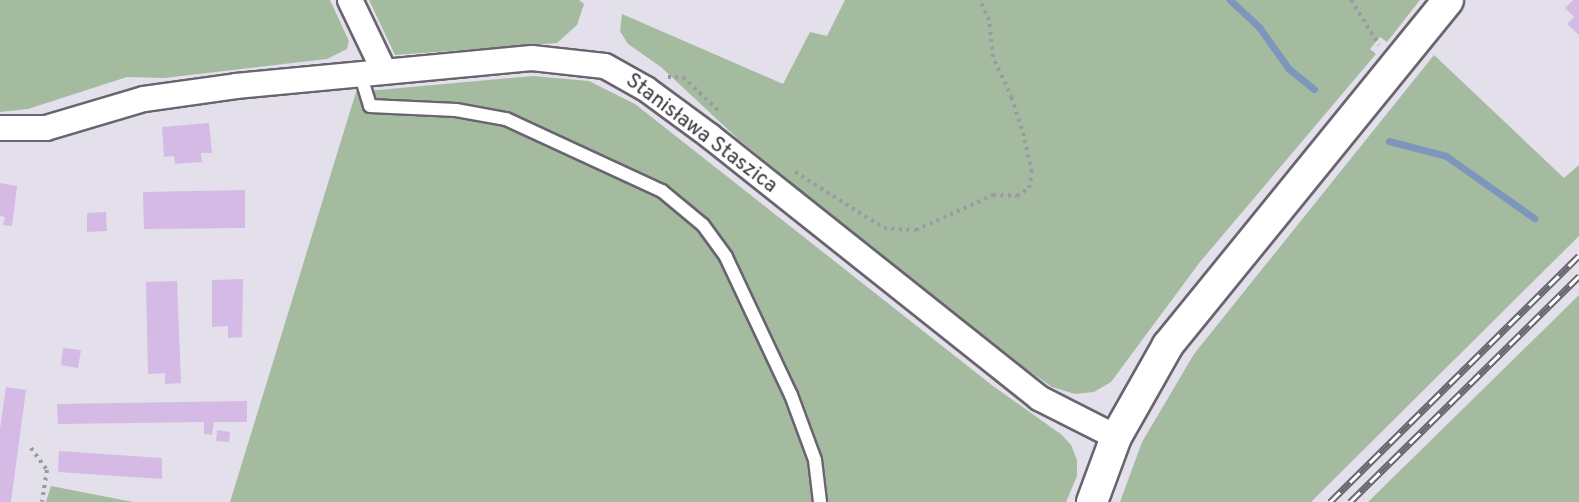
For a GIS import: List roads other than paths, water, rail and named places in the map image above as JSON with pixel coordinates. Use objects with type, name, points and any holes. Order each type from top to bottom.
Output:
[{"type":"street","points":[[350,0],[384,71]]},
{"type":"street","points":[[1092,502],[1116,437],[1168,345],[1391,56],[1448,0]]},
{"type":"street","name":"Stanisława Staszica","points":[[0,128],[67,124],[164,95],[360,73],[532,58],[584,61],[616,71],[710,136],[1039,398],[1116,437]]},
{"type":"lane","points":[[360,73],[370,106],[456,110],[506,119],[662,191],[703,225],[726,257],[791,395],[815,460],[820,502]]},
{"type":"waterway","points":[[1230,0],[1259,27],[1289,69],[1314,89]]},
{"type":"waterway","points":[[1389,141],[1446,156],[1534,218]]},
{"type":"railway","points":[[1330,502],[1579,256]]},
{"type":"railway","points":[[1350,502],[1579,276]]}]
